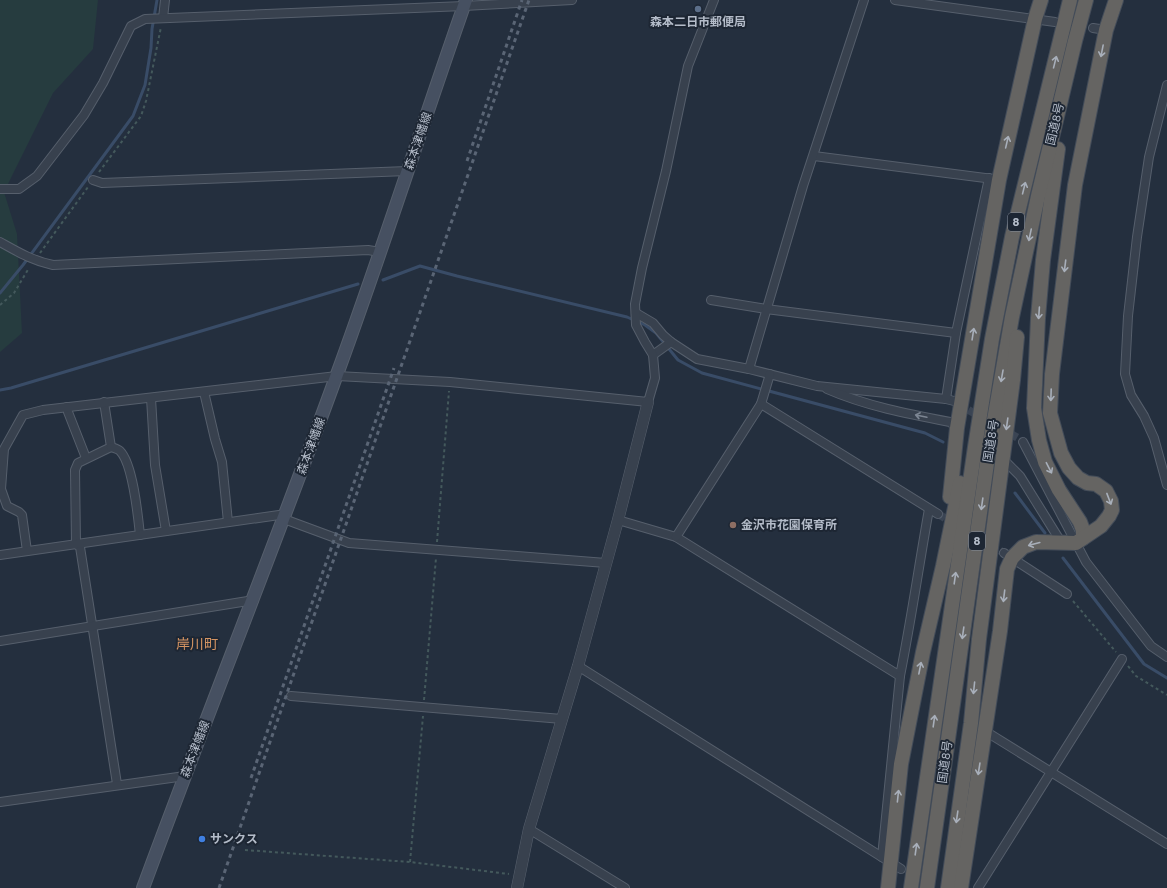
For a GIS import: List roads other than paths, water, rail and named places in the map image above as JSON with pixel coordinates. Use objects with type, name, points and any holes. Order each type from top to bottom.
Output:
[{"type":"highway","points":[[943,566],[940,557],[949,509],[957,428],[994,179],[1035,19],[1042,0]]},
{"type":"highway","name":"国道8号","points":[[911,888],[975,446],[992,339],[1012,236],[1070,0]]},
{"type":"highway","name":"国道8号","points":[[927,888],[989,449],[1012,317],[1038,196],[1086,0]]},
{"type":"highway","points":[[961,888],[1000,631],[1008,556],[1023,547],[1036,542],[1079,541],[1102,526],[1106,522],[1112,510],[1111,501],[1106,491],[1096,484],[1078,478],[1069,468],[1061,453],[1050,413],[1052,374],[1074,185],[1100,29],[1116,0]]},
{"type":"highway","points":[[1065,83],[1070,91],[1054,169],[1045,239],[1038,318],[1034,408],[1040,446],[1045,462],[1059,490],[1080,522],[1083,530],[1079,541]]},
{"type":"highway","points":[[888,888],[901,764],[923,652],[955,510],[1001,254],[1012,236]]},
{"type":"highway","points":[[948,888],[971,723],[980,631],[1013,380],[1017,334],[1012,317]]},
{"type":"main road","name":"森本津幡線","points":[[143,888],[184,776],[254,600],[337,376],[465,3]]},
{"type":"street","points":[[157,19],[165,0]]},
{"type":"street","points":[[0,189],[19,189],[37,176],[84,115],[103,83],[131,26],[145,19],[465,3],[572,0]]},
{"type":"street","points":[[517,888],[529,829],[578,666],[655,378],[653,355],[645,342],[636,319],[635,304],[642,268],[666,171],[688,66],[714,0]]},
{"type":"street","points":[[749,369],[802,186],[814,156],[864,0]]},
{"type":"street","points":[[895,0],[1055,22]]},
{"type":"street","points":[[1167,85],[1149,157],[1137,237],[1128,316],[1125,374],[1131,395],[1144,416],[1154,438],[1167,485]]},
{"type":"street","points":[[814,156],[994,179],[956,334],[950,400],[818,386]]},
{"type":"street","points":[[93,180],[102,183],[407,171]]},
{"type":"street","points":[[0,242],[30,259],[53,265],[368,250],[380,252]]},
{"type":"street","points":[[711,300],[766,309],[956,334]]},
{"type":"street","points":[[636,319],[653,323],[663,335],[667,344],[697,359],[749,369],[818,386],[843,396],[890,410],[950,422],[957,428]]},
{"type":"street","points":[[653,355],[667,344]]},
{"type":"street","points":[[676,537],[761,404],[770,374]]},
{"type":"street","points":[[27,551],[22,515],[7,506],[0,490],[2,449],[23,416],[43,410],[337,376],[450,382],[648,402]]},
{"type":"street","points":[[204,392],[222,462],[228,522]]},
{"type":"street","points":[[151,398],[155,465],[166,531]]},
{"type":"street","points":[[104,402],[112,447]]},
{"type":"street","points":[[761,404],[938,514]]},
{"type":"street","points":[[68,407],[68,412],[86,458]]},
{"type":"street","points":[[1040,446],[1021,440],[1079,541],[1086,562],[1151,646],[1167,657]]},
{"type":"street","points":[[116,784],[80,547],[76,544],[75,470],[78,463],[112,447],[119,450],[126,461],[138,510],[140,535]]},
{"type":"street","points":[[1002,458],[1020,476],[1061,542]]},
{"type":"street","points":[[578,666],[891,863],[900,676],[913,609],[929,509]]},
{"type":"street","points":[[0,555],[228,522],[285,516],[349,543],[606,562]]},
{"type":"street","points":[[618,520],[676,537],[900,676]]},
{"type":"street","points":[[1008,556],[1067,594]]},
{"type":"street","points":[[0,641],[254,600]]},
{"type":"street","points":[[978,888],[1122,659]]},
{"type":"street","points":[[291,696],[562,719]]},
{"type":"street","points":[[985,731],[1167,844]]},
{"type":"street","points":[[0,802],[116,784],[184,776]]},
{"type":"street","points":[[529,829],[625,888]]},
{"type":"waterway","points":[[0,293],[23,265],[133,116],[145,85],[157,0]]},
{"type":"waterway","points":[[383,280],[420,266],[627,317],[645,325],[656,333],[678,360],[702,373],[925,433],[943,442]]},
{"type":"waterway","points":[[0,390],[11,388],[358,284]]},
{"type":"waterway","points":[[1015,493],[1045,533]]},
{"type":"waterway","points":[[1063,558],[1144,664],[1167,678]]},
{"type":"tunnel","points":[[958,404],[1018,438]]},
{"type":"tunnel","points":[[938,514],[1004,553]]},
{"type":"railway","points":[[467,161],[522,0]]},
{"type":"railway","points":[[219,888],[529,0]]},
{"type":"railway","points":[[251,778],[394,368]]},
{"type":"place","name":"森本二日市郵便局","points":[[698,9]]},
{"type":"place","name":"金沢市花園保育所","points":[[733,525]]},
{"type":"place","name":"サンクス","points":[[202,839]]},
{"type":"district","name":"岸川町","points":[[197,644]]}]
